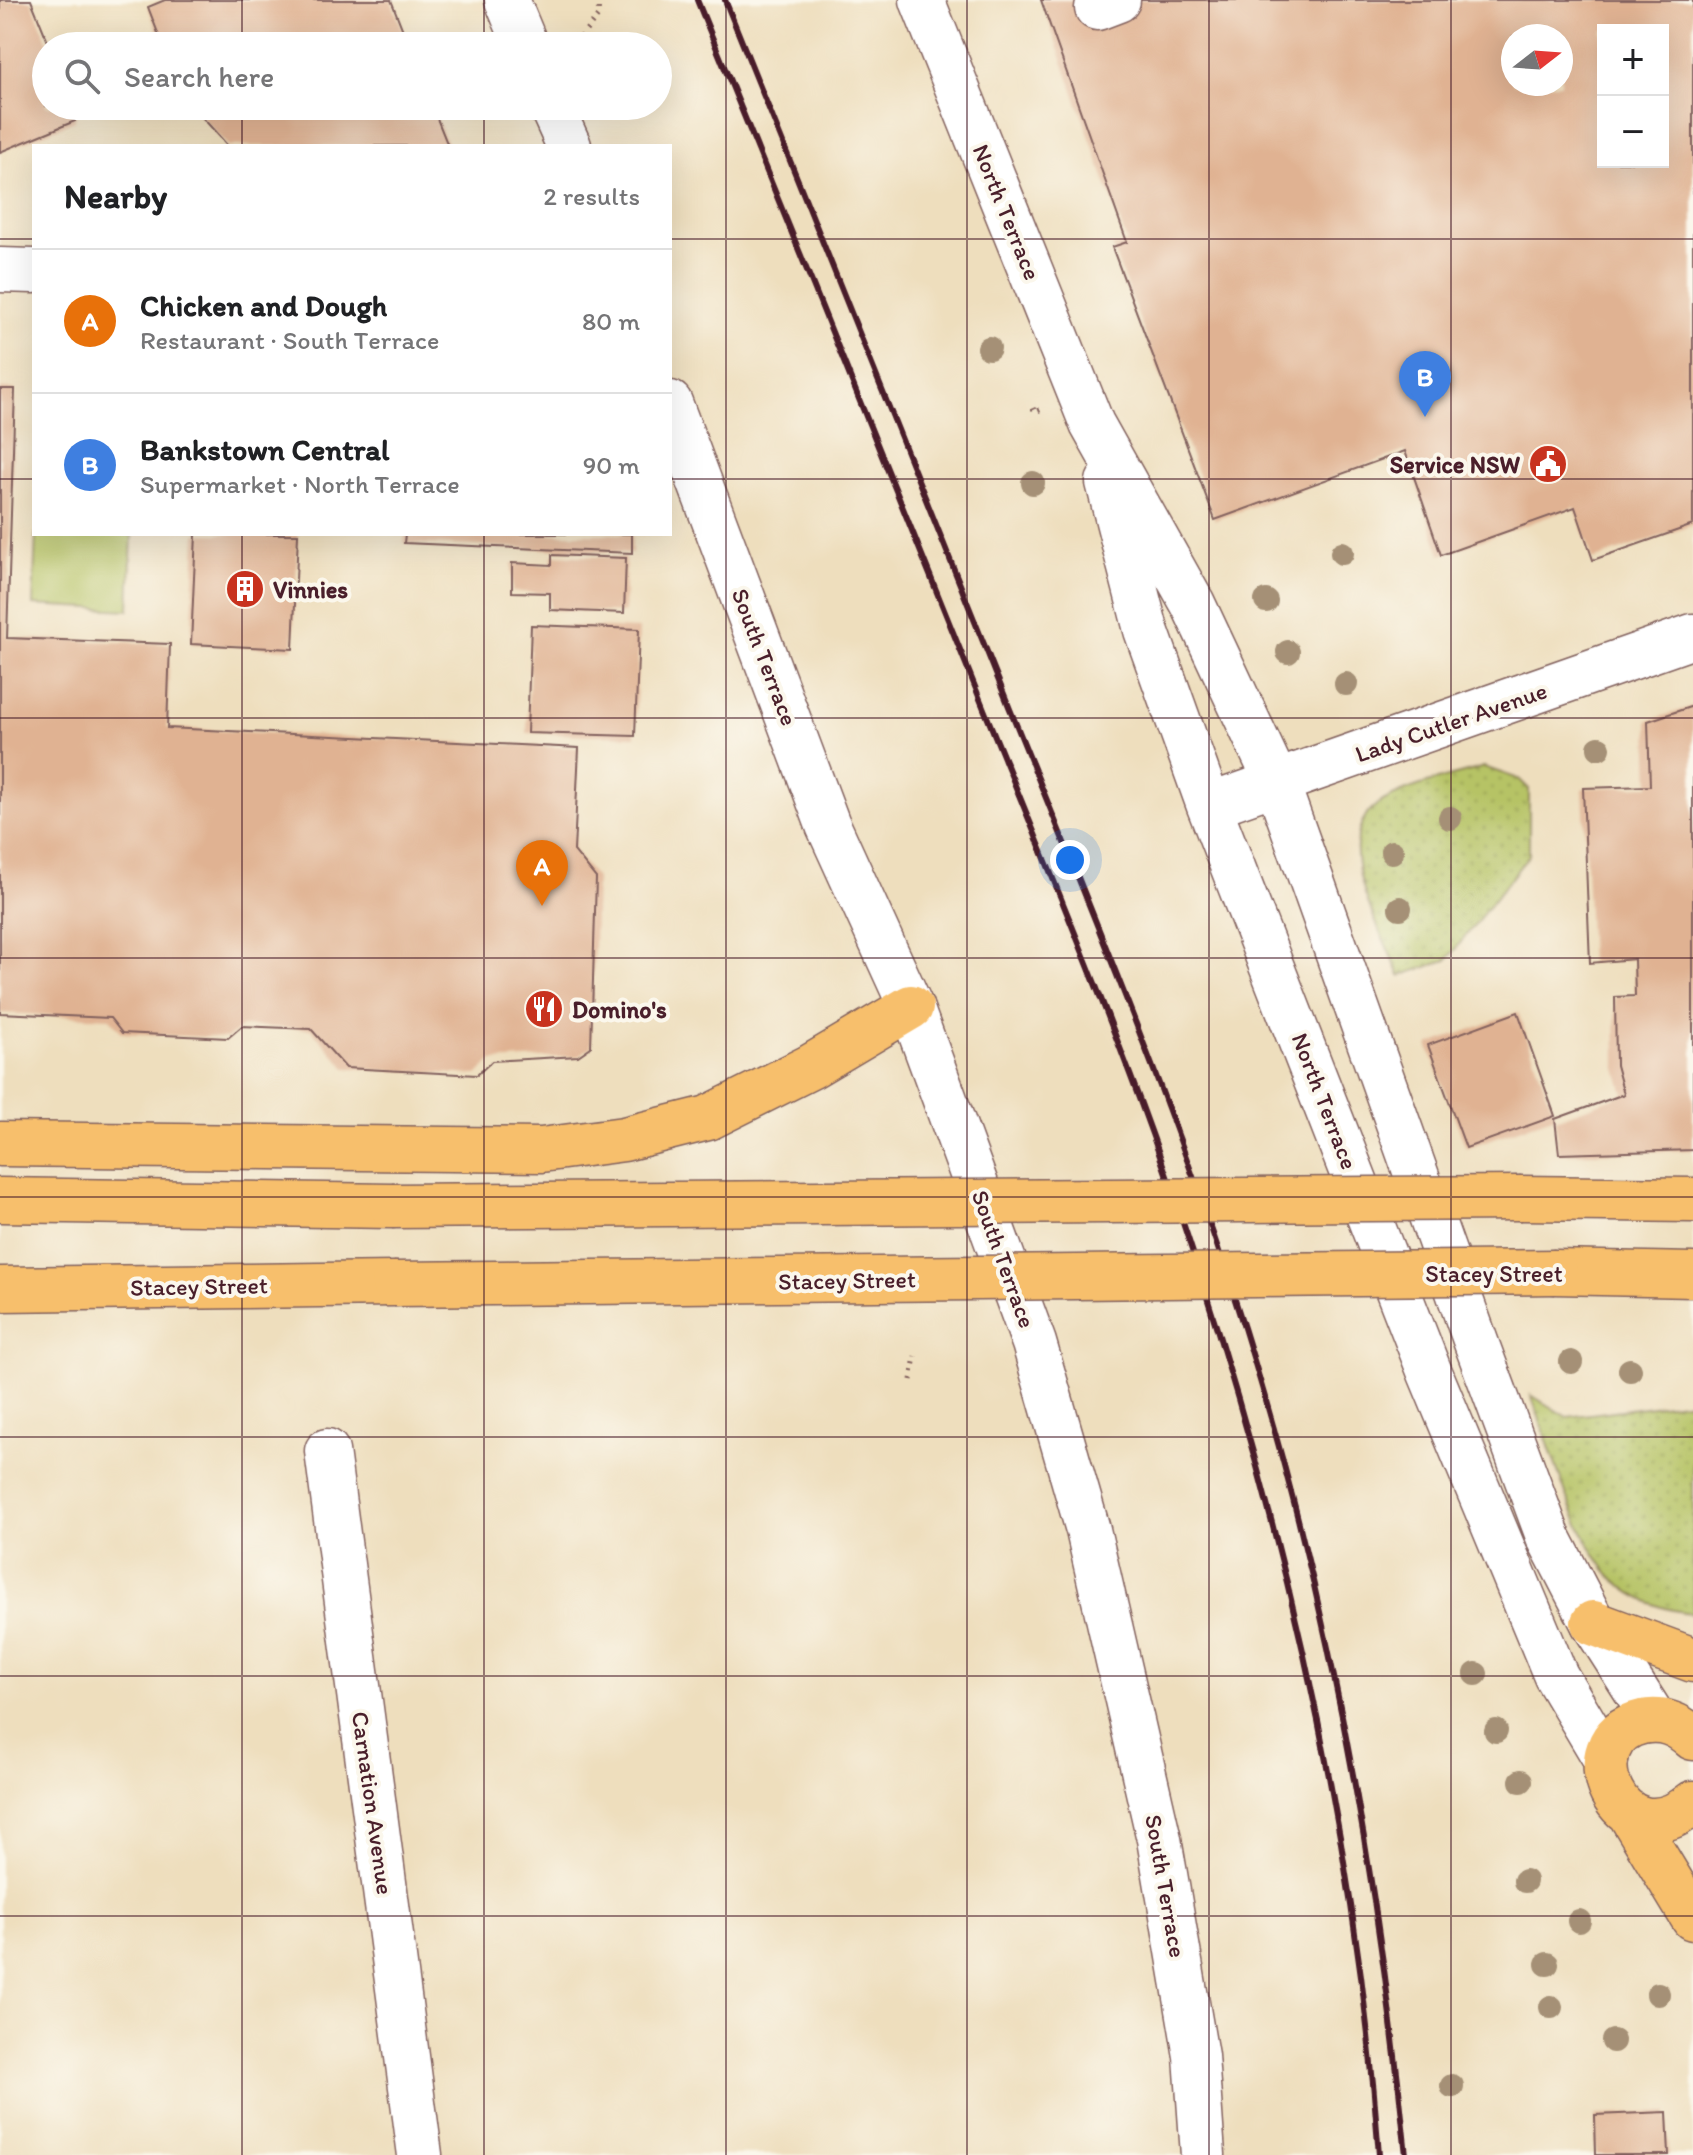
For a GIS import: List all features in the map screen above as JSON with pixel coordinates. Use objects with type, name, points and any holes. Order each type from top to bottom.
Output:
[{"type":"main road","points":[[0,1144],[541,1150],[624,1139],[708,1118],[810,1067],[911,1007]]},
{"type":"main road","points":[[0,1200],[392,1206],[1521,1198],[1693,1200]]},
{"type":"main road","name":"Stacey Street","points":[[0,1289],[1555,1272],[1693,1275]]},
{"type":"main road","points":[[1593,1623],[1693,1660]]},
{"type":"main road","points":[[1677,1722],[1638,1723],[1623,1731],[1606,1760],[1609,1791],[1630,1814],[1693,1918]]},
{"type":"main road","points":[[1630,1814],[1663,1820],[1679,1814],[1693,1803]]},
{"type":"street","points":[[507,0],[520,32]]},
{"type":"street","name":"North Terrace","points":[[922,0],[1092,424],[1146,630],[1209,806],[1430,1373],[1517,1585],[1556,1676],[1606,1760]]},
{"type":"street","points":[[557,120],[568,144]]},
{"type":"street","points":[[0,270],[32,271]]},
{"type":"street","name":"South Terrace","points":[[672,408],[828,825],[911,1007],[1034,1343],[1088,1530],[1159,1839],[1196,2056],[1203,2155]]},
{"type":"street","name":"North Terrace","points":[[1092,424],[1193,604],[1277,783],[1548,1536],[1593,1623],[1677,1722]]},
{"type":"street","name":"Lady Cutler Avenue","points":[[1209,806],[1693,636]]},
{"type":"street","name":"Carnation Avenue","points":[[327,1451],[420,2155]]},
{"type":"path","points":[[585,32],[598,16],[599,0]]},
{"type":"path","points":[[911,1380],[915,1356]]},
{"type":"green space","points":[[36,536],[132,536],[129,610],[33,605]]},
{"type":"green space","points":[[1484,767],[1519,779],[1529,789],[1529,855],[1447,960],[1400,976],[1362,884],[1357,859],[1358,836],[1366,816],[1383,801],[1407,790]]},
{"type":"green space","points":[[1531,1395],[1567,1417],[1693,1401],[1693,1613],[1672,1610],[1642,1599],[1623,1587],[1601,1564],[1577,1519]]},
{"type":"building","points":[[0,0],[31,0],[44,32],[32,32],[32,120],[75,121],[0,152]]},
{"type":"building","points":[[165,0],[391,0],[404,32],[158,32],[148,7]]},
{"type":"building","points":[[1041,0],[1693,0],[1693,525],[1593,560],[1575,507],[1441,555],[1405,451],[1215,520],[1112,247],[1127,242]]},
{"type":"building","points":[[205,120],[438,120],[447,144],[226,144]]},
{"type":"building","points":[[0,389],[15,389],[7,638],[170,644],[167,728],[579,748],[574,851],[596,878],[591,1047],[578,1056],[492,1061],[477,1075],[346,1068],[311,1029],[242,1026],[228,1038],[122,1033],[110,1018],[0,1013]]},
{"type":"building","name":"Vinnies","points":[[196,536],[298,536],[293,649],[191,644]]},
{"type":"building","points":[[405,536],[632,536],[632,553],[404,543]]},
{"type":"building","points":[[552,555],[626,558],[624,613],[550,610],[550,593],[512,592],[512,563],[552,565]]},
{"type":"building","points":[[531,625],[639,629],[635,736],[527,733]]},
{"type":"building","points":[[1693,706],[1693,1150],[1559,1154],[1555,1119],[1624,1094],[1616,1065],[1615,997],[1635,996],[1634,959],[1590,963],[1583,788],[1650,786],[1648,721]]},
{"type":"building","points":[[1518,1012],[1555,1116],[1466,1148],[1428,1045]]},
{"type":"building","points":[[1667,2112],[1669,2155],[1596,2155],[1595,2115]]},
{"type":"railway","points":[[697,0],[1091,973],[1189,1241],[1257,1465],[1312,1692],[1354,1923],[1379,2155]]},
{"type":"railway","points":[[725,0],[1112,963],[1178,1134],[1237,1307],[1290,1488],[1353,1771],[1383,1962],[1406,2155]]},
{"type":"place","name":"Bankstown Central","points":[[1425,417]]},
{"type":"place","name":"Service NSW","points":[[1548,464]]},
{"type":"place","name":"Vinnies","points":[[245,589]]},
{"type":"place","name":"Chicken and Dough","points":[[542,906]]},
{"type":"place","name":"Domino's","points":[[544,1009]]}]
